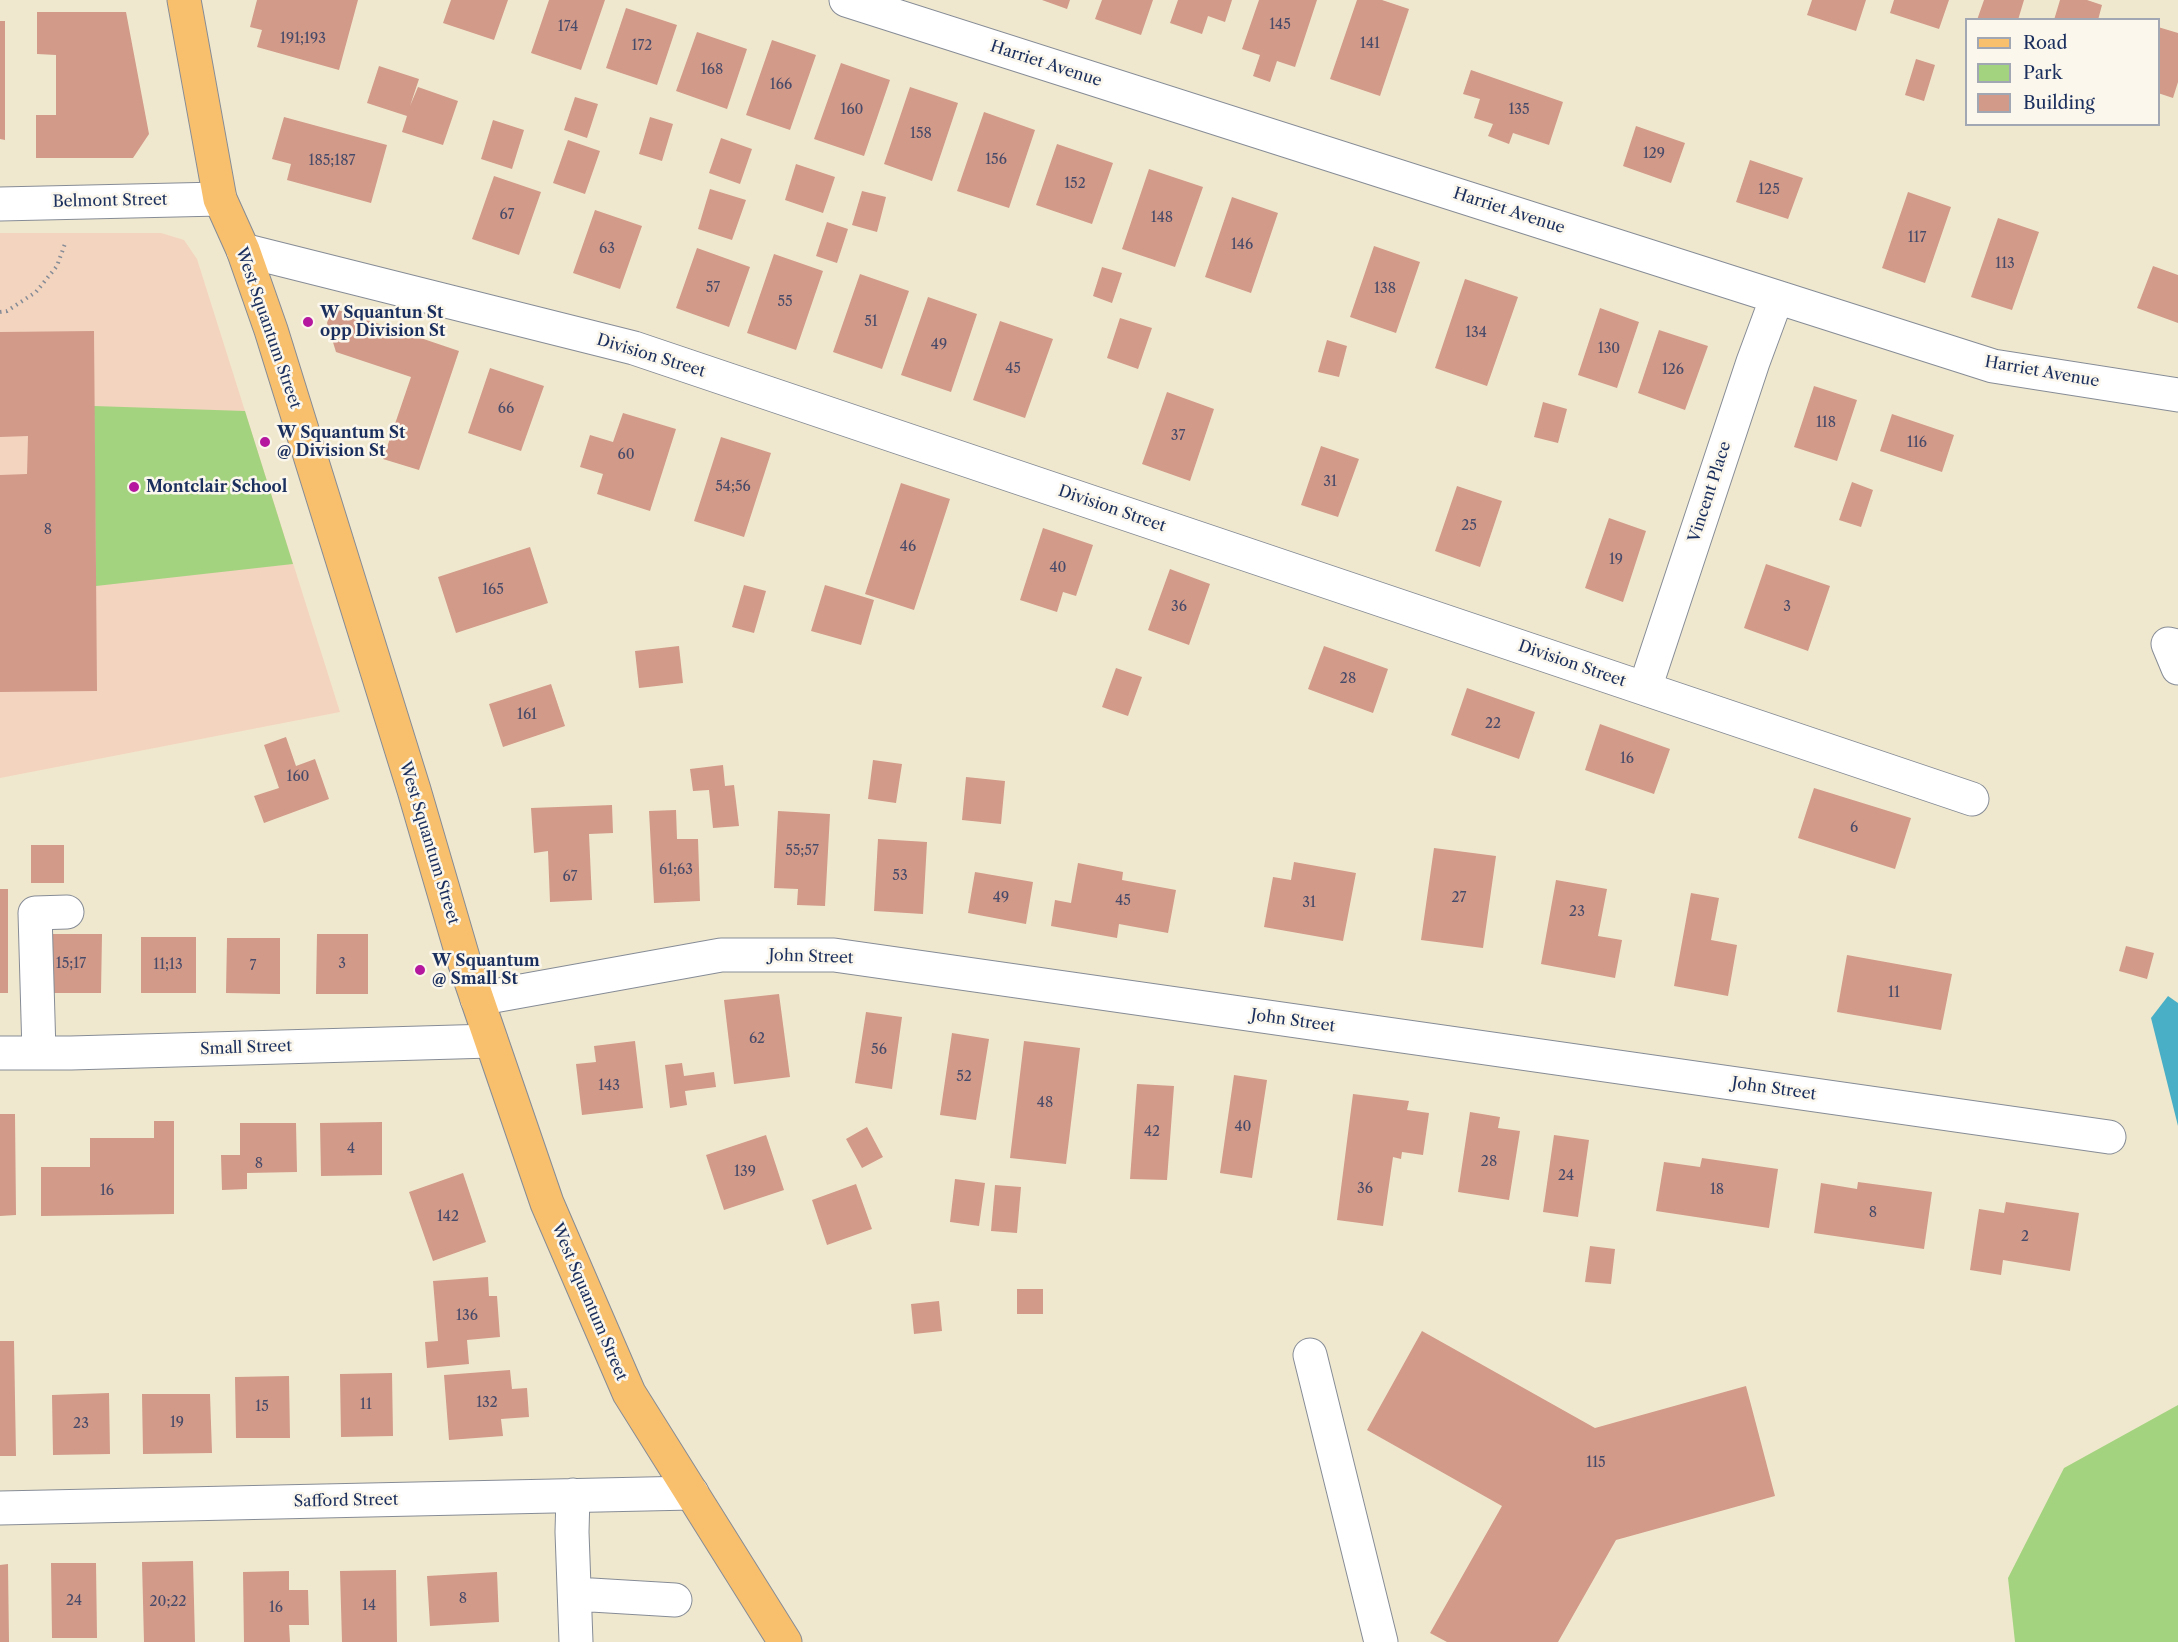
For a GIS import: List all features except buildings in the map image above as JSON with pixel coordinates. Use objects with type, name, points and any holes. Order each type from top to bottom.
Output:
[{"type":"main road","name":"West Squantum Street","points":[[184,0],[220,199],[243,250],[271,330],[477,999],[547,1203],[629,1393],[785,1642]]},
{"type":"street","name":"Harriet Avenue","points":[[846,0],[1993,366],[2178,395]]},
{"type":"street","name":"Belmont Street","points":[[0,204],[220,199]]},
{"type":"street","name":"Division Street","points":[[243,250],[634,348],[1972,799]]},
{"type":"street","name":"Vincent Place","points":[[1645,688],[1753,362],[1778,297]]},
{"type":"street","points":[[2178,646],[2168,644],[2178,668]]},
{"type":"street","points":[[39,1053],[35,913],[67,912]]},
{"type":"street","name":"John Street","points":[[477,999],[721,955],[834,956],[2109,1137]]},
{"type":"street","name":"Small Street","points":[[0,1053],[491,1041]]},
{"type":"street","points":[[1310,1355],[1380,1642]]},
{"type":"street","name":"Safford Street","points":[[0,1508],[692,1493]]},
{"type":"street","points":[[573,1495],[576,1642]]},
{"type":"street","points":[[575,1594],[675,1600]]},
{"type":"path","points":[[0,312],[7,311],[36,292],[57,266],[68,234]]},
{"type":"shaded area","name":"Montclair School","points":[[0,233],[161,233],[184,240],[197,259],[340,712],[0,778]]},
{"type":"green space","points":[[94,406],[245,411],[293,564],[96,586]]},
{"type":"green space","points":[[2178,1405],[2178,1642],[2015,1642],[2008,1578],[2064,1468]]},
{"type":"water","points":[[2168,996],[2178,1003],[2178,1126],[2151,1018]]},
{"type":"place","name":"W Squantun St opp Division St","points":[[308,322]]},
{"type":"place","name":"W Squantum St @ Division St","points":[[265,442]]},
{"type":"place","name":"Montclair School","points":[[134,487]]},
{"type":"place","name":"W Squantum @ Small St","points":[[420,970]]}]
